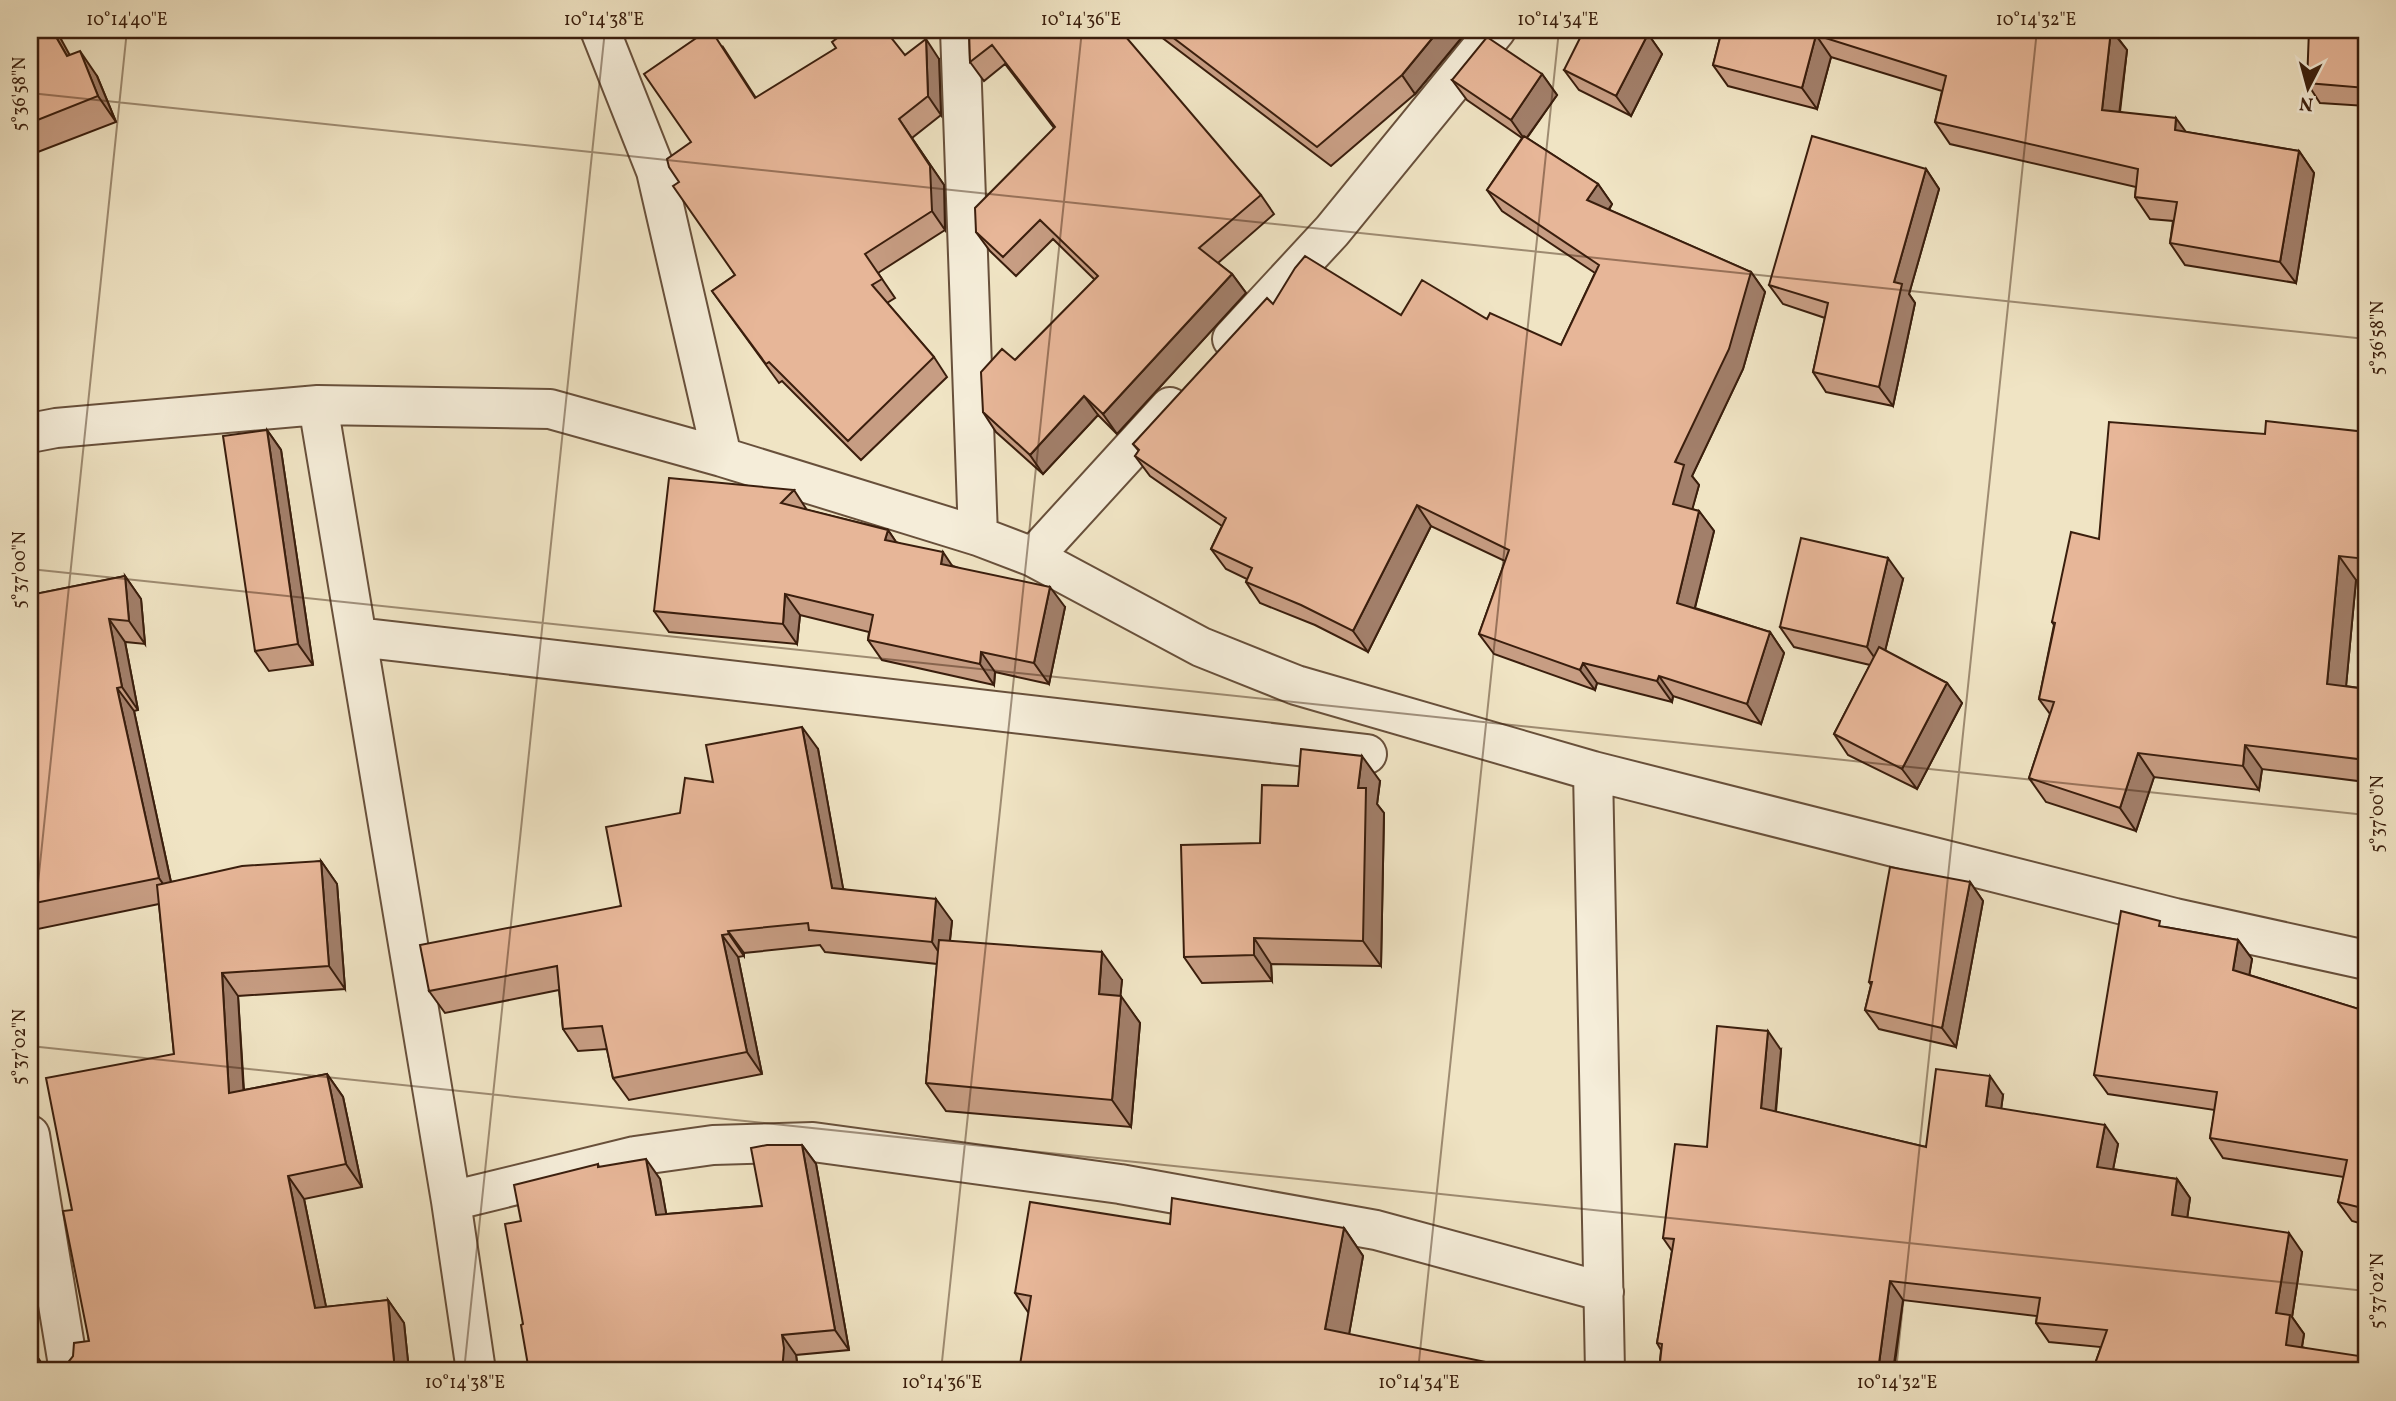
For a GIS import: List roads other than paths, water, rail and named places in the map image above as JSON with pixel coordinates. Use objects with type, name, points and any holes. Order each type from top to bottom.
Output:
[{"type":"street","points":[[600,30],[656,171],[722,457]]},
{"type":"street","points":[[960,30],[978,536]]},
{"type":"street","points":[[1033,557],[1332,232],[1496,30]]},
{"type":"street","points":[[318,405],[452,1202],[476,1371]]},
{"type":"street","points":[[30,433],[56,428],[318,405],[550,409],[722,457],[978,536],[1033,557],[1201,648],[1296,685],[1593,771],[2175,918],[2366,960]]},
{"type":"street","points":[[357,637],[1367,754]]},
{"type":"street","points":[[1593,771],[1605,1371]]},
{"type":"street","points":[[30,1135],[69,1371]]},
{"type":"street","points":[[452,1202],[635,1156],[713,1145],[813,1142],[1120,1184],[1376,1230],[1604,1292]]}]
